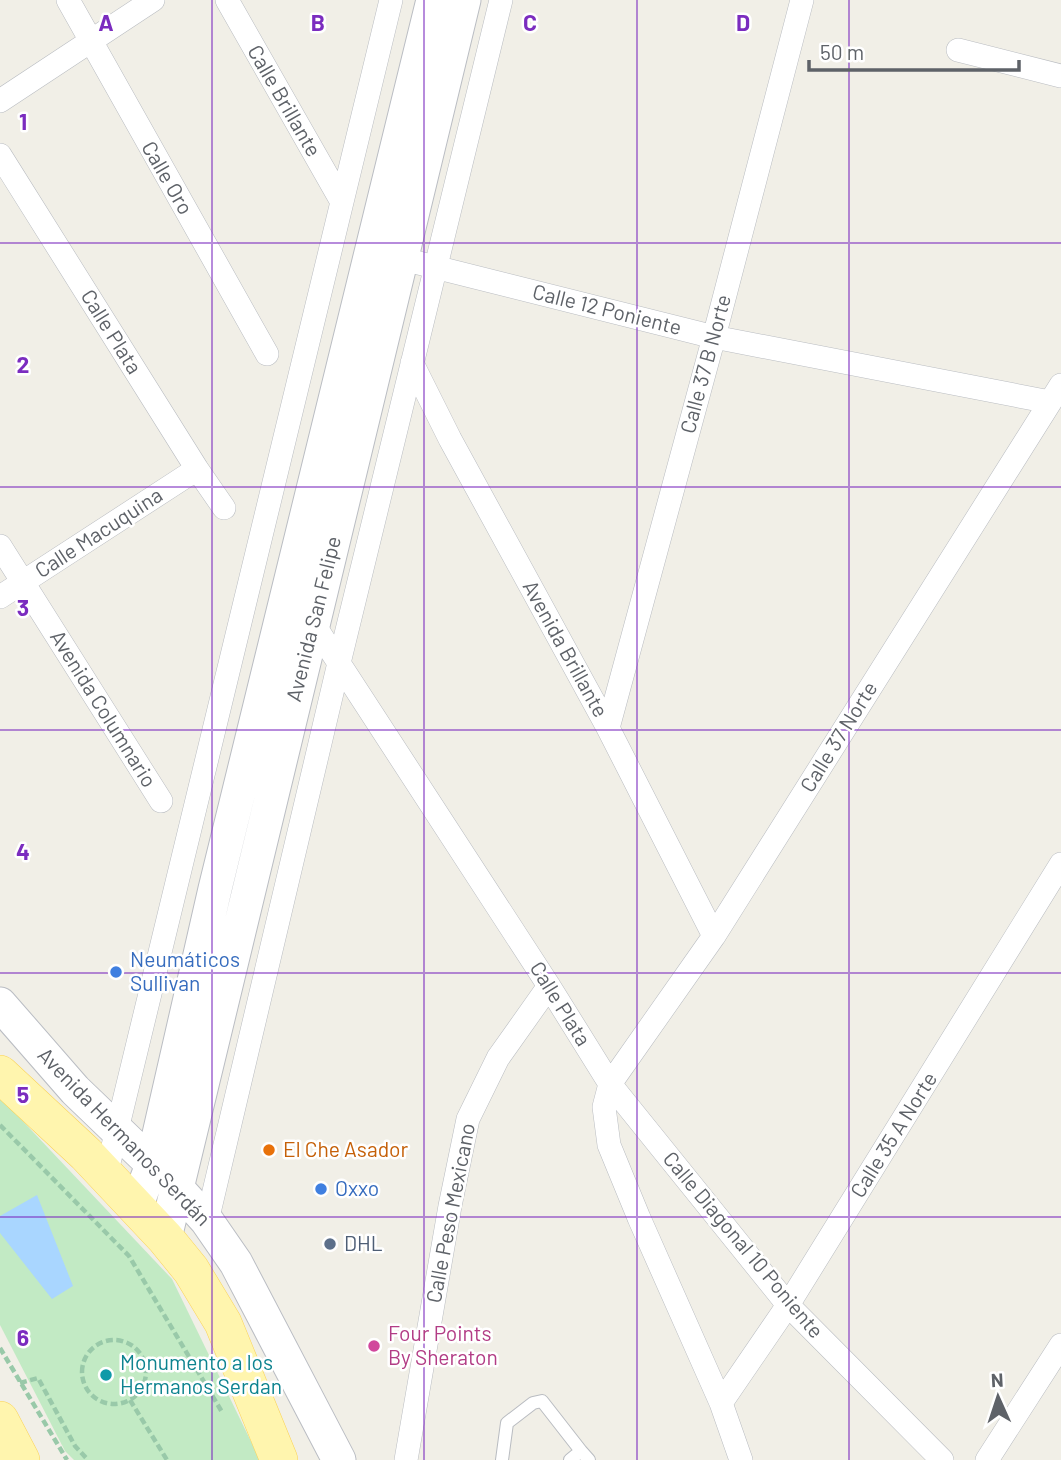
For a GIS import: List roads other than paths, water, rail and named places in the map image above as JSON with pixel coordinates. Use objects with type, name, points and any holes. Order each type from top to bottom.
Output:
[{"type":"main road","name":"Avenida San Felipe","points":[[165,1238],[313,623],[433,0]]},
{"type":"main road","name":"Avenida San Felipe","points":[[136,1208],[152,1165],[215,889],[289,586],[464,0]]},
{"type":"main road","name":"Avenida Hermanos Serdán","points":[[0,1003],[75,1090],[177,1188],[207,1222],[236,1263],[339,1460]]},
{"type":"main road","points":[[0,1074],[86,1153],[191,1270],[223,1323],[279,1460]]},
{"type":"main road","points":[[0,1420],[19,1459]]},
{"type":"street","name":"Calle Oro","points":[[68,0],[267,354]]},
{"type":"street","points":[[0,101],[153,0]]},
{"type":"street","name":"Calle Brillante","points":[[227,0],[342,202]]},
{"type":"street","points":[[106,1175],[391,0]]},
{"type":"street","name":"Avenida San Felipe","points":[[207,1222],[339,663],[501,0]]},
{"type":"street","name":"Calle 37 B Norte","points":[[608,728],[802,0]]},
{"type":"street","points":[[958,50],[1061,76]]},
{"type":"street","name":"Calle Plata","points":[[0,155],[224,508]]},
{"type":"street","name":"Calle 12 Poniente","points":[[386,254],[714,337],[1056,393]]},
{"type":"street","name":"Avenida Brillante","points":[[412,363],[450,439],[608,728],[714,936]]},
{"type":"street","name":"Calle 37 Norte","points":[[610,1084],[714,936],[1056,393]]},
{"type":"street","name":"Calle Macuquina","points":[[0,597],[197,469]]},
{"type":"street","name":"Avenida Columnario","points":[[0,546],[161,801]]},
{"type":"street","name":"Calle Plata","points":[[289,586],[610,1084]]},
{"type":"street","name":"Calle 35 A Norte","points":[[721,1403],[788,1305],[1061,864]]},
{"type":"street","name":"Calle Peso Mexicano","points":[[406,1460],[450,1206],[468,1119],[498,1058],[549,986]]},
{"type":"street","points":[[610,1084],[604,1107],[609,1145],[721,1403],[741,1460]]},
{"type":"street","name":"Calle Diagonal 10 Poniente","points":[[610,1084],[788,1305],[942,1460]]},
{"type":"street","points":[[988,1460],[1061,1345]]},
{"type":"lane","points":[[502,1460],[507,1423],[533,1403],[542,1401],[585,1455],[570,1460]]},
{"type":"water","points":[[37,1195],[73,1286],[52,1299],[0,1233],[0,1216]]},
{"type":"place","name":"Neumáticos Sullivan","points":[[116,972]]},
{"type":"place","name":"El Che Asador","points":[[269,1150]]},
{"type":"place","name":"Oxxo","points":[[321,1189]]},
{"type":"place","name":"DHL","points":[[330,1244]]},
{"type":"place","name":"Four Points By Sheraton","points":[[374,1346]]},
{"type":"place","name":"Monumento a los Hermanos Serdan","points":[[106,1375]]}]
